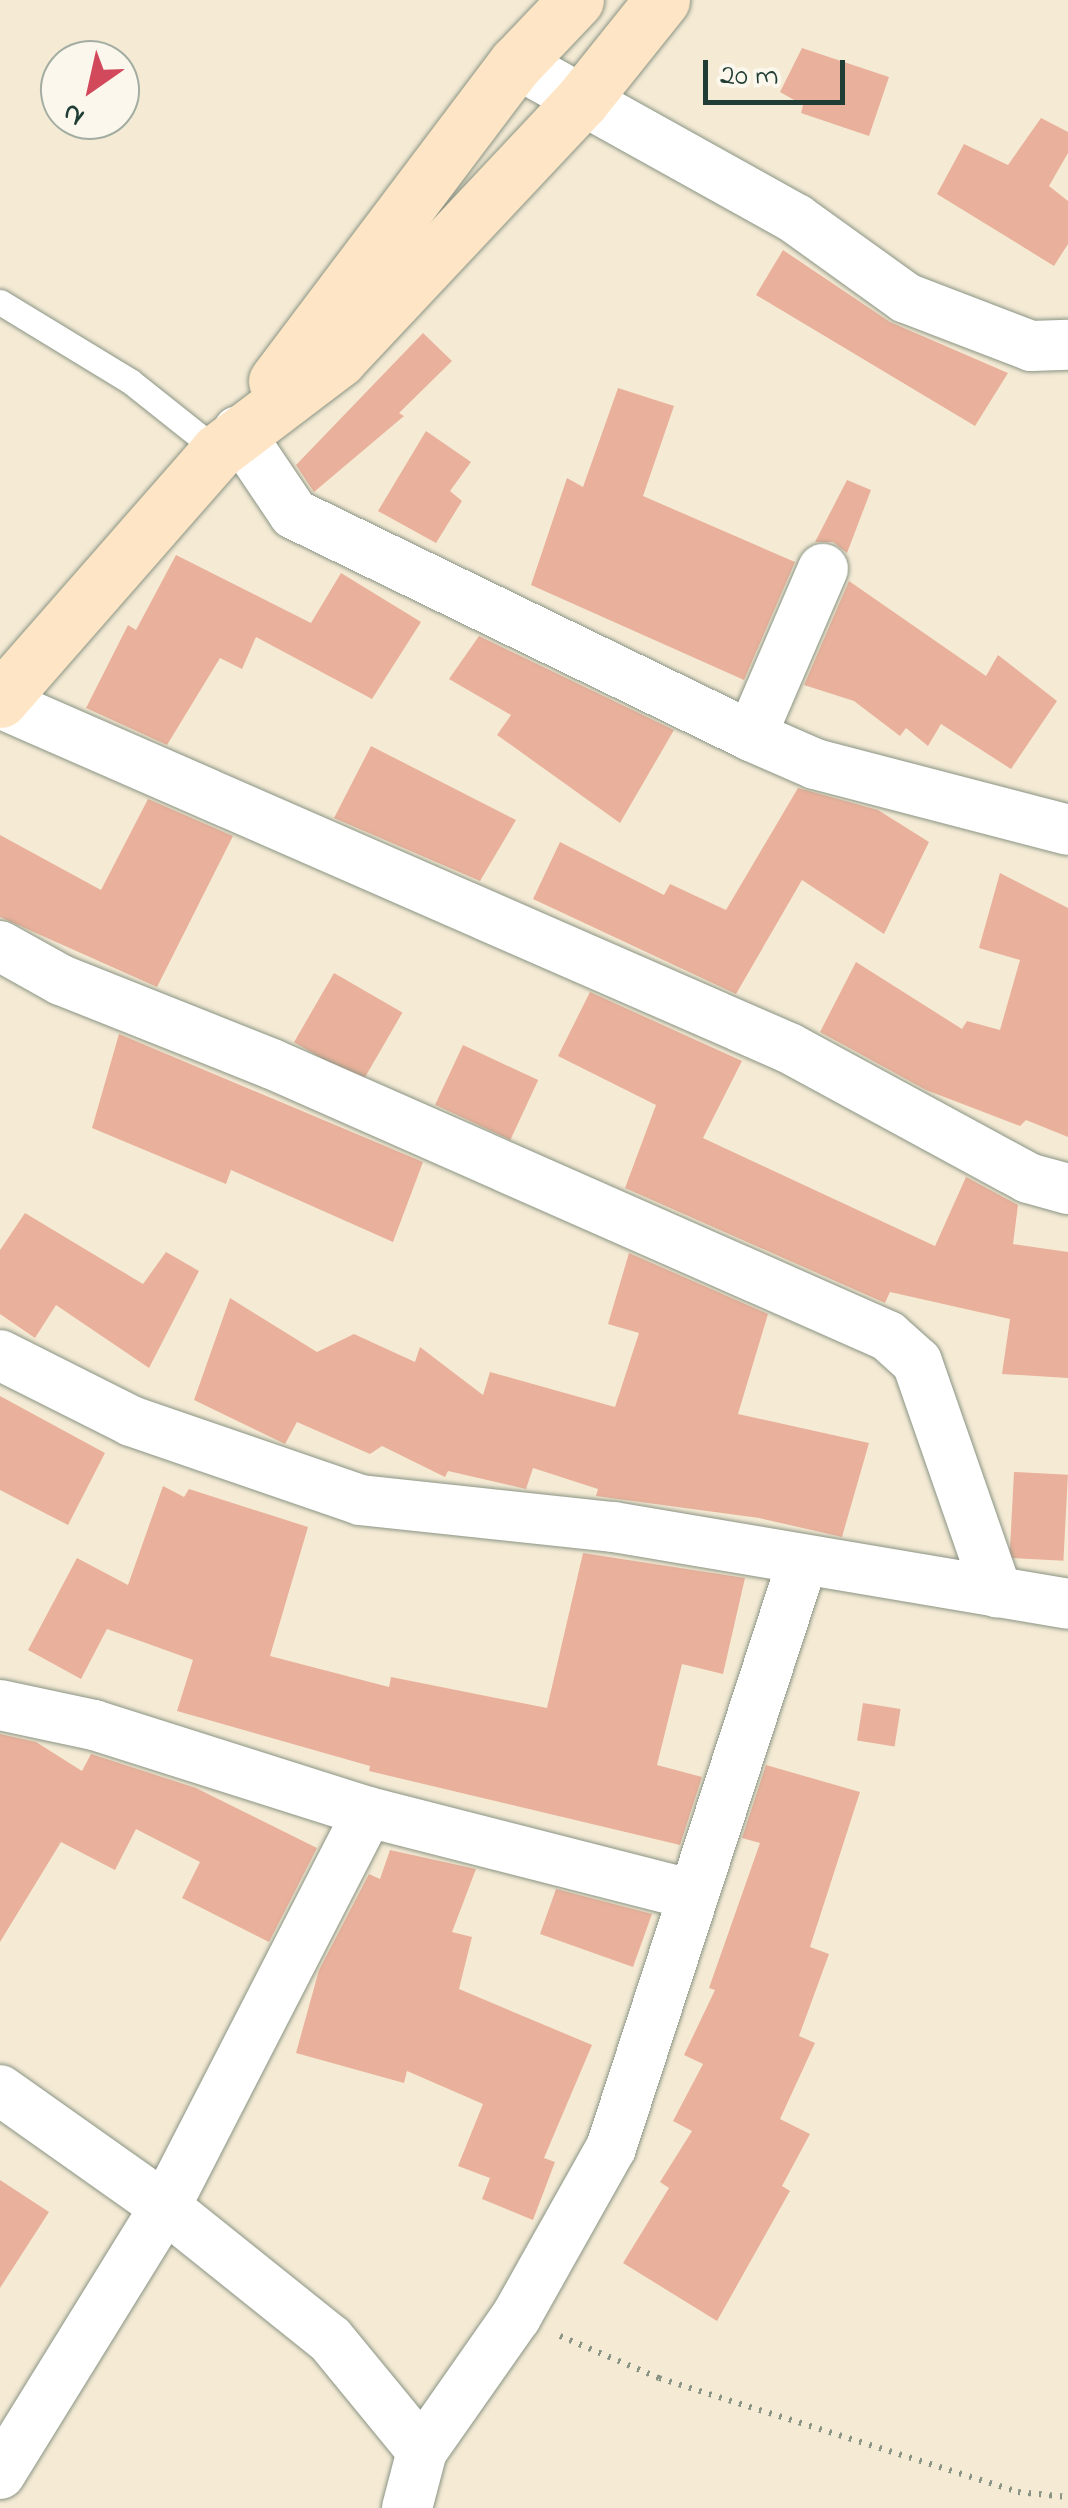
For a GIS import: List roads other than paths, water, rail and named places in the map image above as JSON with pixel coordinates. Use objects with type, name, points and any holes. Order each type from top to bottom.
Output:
[{"type":"main road","points":[[0,701],[228,441],[516,64],[576,0]]},
{"type":"main road","points":[[228,441],[339,359],[582,100],[662,0]]},
{"type":"street","points":[[516,64],[796,220],[906,298],[1031,346],[1068,345]]},
{"type":"street","points":[[228,441],[294,514],[751,736],[815,764],[1068,830]]},
{"type":"street","points":[[751,736],[823,569]]},
{"type":"street","points":[[0,701],[790,1048],[1028,1178],[1068,1189]]},
{"type":"street","points":[[0,946],[61,980],[306,1079],[888,1336],[917,1362],[997,1592]]},
{"type":"street","points":[[0,1356],[131,1421],[360,1500],[614,1528],[1068,1604]]},
{"type":"street","points":[[407,2508],[422,2451],[516,2318],[611,2148],[690,1894],[803,1560]]},
{"type":"street","points":[[0,1705],[94,1726],[368,1812],[690,1894]]},
{"type":"street","points":[[0,2474],[164,2207],[368,1812]]},
{"type":"street","points":[[0,2090],[164,2207],[330,2339],[422,2451]]},
{"type":"lane","points":[[0,302],[228,441]]}]
